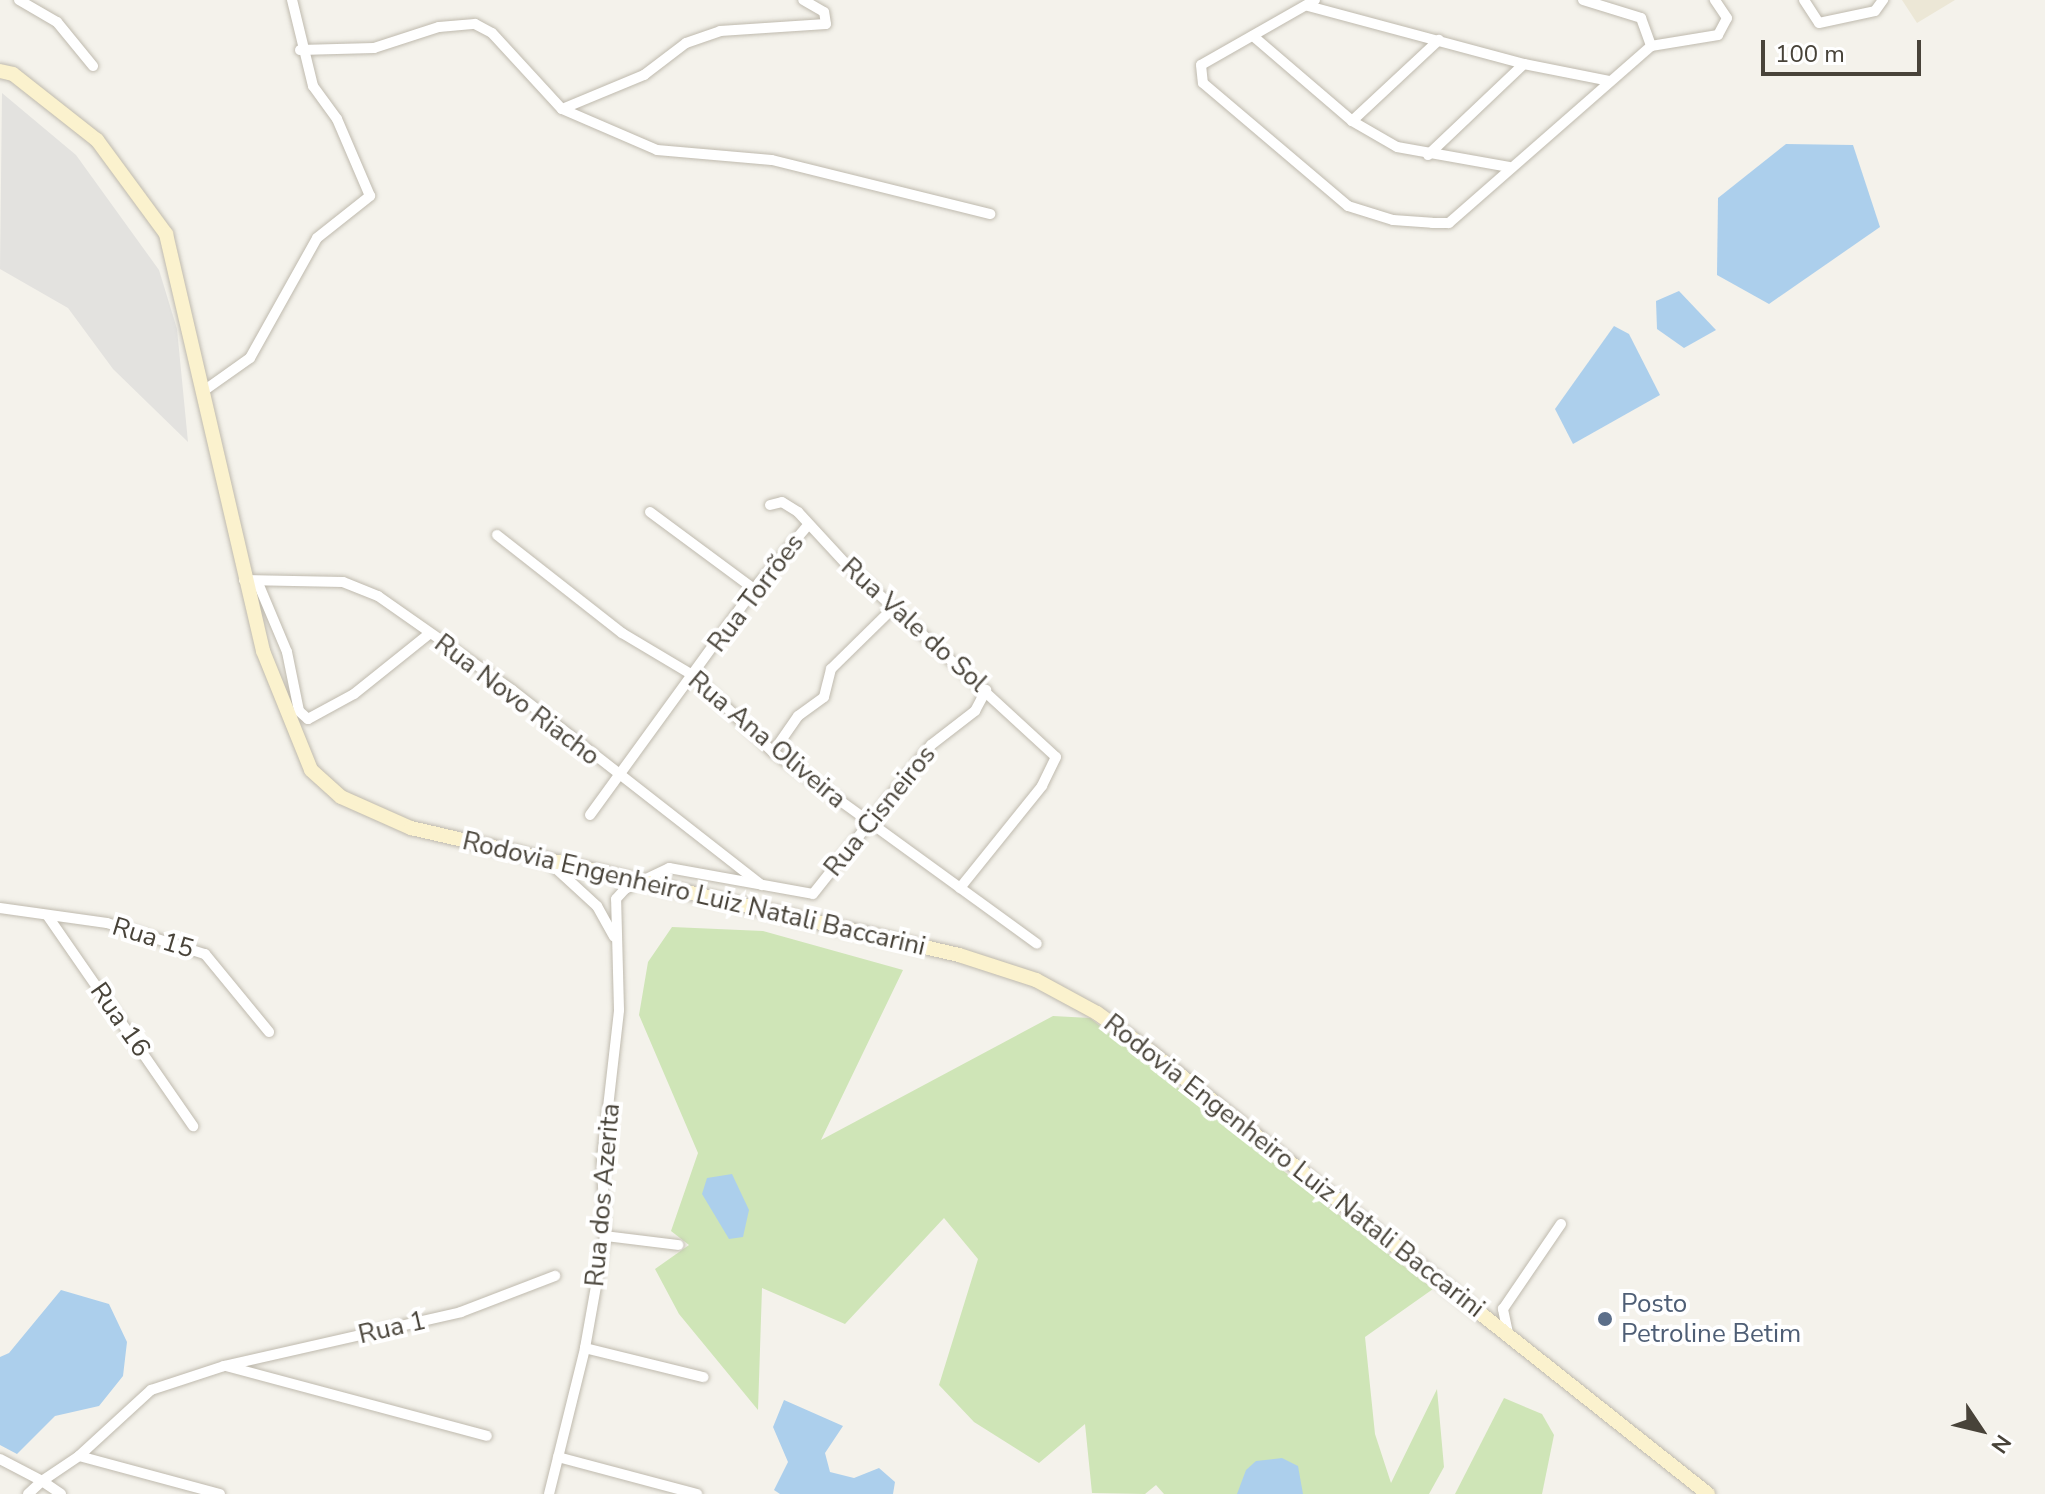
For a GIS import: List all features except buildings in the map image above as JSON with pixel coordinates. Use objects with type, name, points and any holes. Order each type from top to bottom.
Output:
[{"type":"main road","name":"Rodovia Engenheiro Luiz Natali Baccarini","points":[[0,71],[13,74],[97,140],[166,234],[202,392],[251,582],[263,651],[311,770],[341,797],[372,813],[548,862],[959,955],[1036,980],[1097,1013],[1151,1052],[1708,1494]]},
{"type":"street","points":[[19,0],[57,22],[93,66]]},
{"type":"street","points":[[202,392],[250,358],[317,238],[370,196],[337,119],[313,86],[300,50],[292,0]]},
{"type":"street","points":[[562,109],[644,75],[686,43],[720,31],[768,25],[819,28],[827,16],[803,0]]},
{"type":"street","points":[[1583,0],[1641,18],[1651,46]]},
{"type":"street","points":[[1610,81],[1524,64],[1311,3],[1201,65],[1203,83],[1348,206],[1393,220],[1449,223],[1509,167],[1610,81],[1651,46],[1718,35],[1727,18],[1715,0]]},
{"type":"street","points":[[1804,0],[1819,23],[1875,11],[1883,0]]},
{"type":"street","points":[[300,50],[374,48],[439,27],[475,24],[492,33],[562,109],[657,150],[772,160],[990,214]]},
{"type":"street","points":[[1253,36],[1352,121],[1397,147],[1428,155],[1509,167]]},
{"type":"street","points":[[1352,121],[1439,40]]},
{"type":"street","points":[[1428,155],[1524,64]]},
{"type":"street","name":"Rua Vale do Sol","points":[[770,505],[782,502],[1056,757],[1042,786],[960,888]]},
{"type":"street","points":[[650,512],[754,589]]},
{"type":"street","name":"Rua Torrões","points":[[590,815],[694,676],[754,589],[808,525]]},
{"type":"street","name":"Rua Ana Oliveira","points":[[497,535],[622,633],[694,676],[773,752],[1037,944]]},
{"type":"street","points":[[251,582],[287,652],[299,711],[308,719],[354,694],[429,634]]},
{"type":"street","name":"Rua Novo Riacho","points":[[251,582],[343,582],[378,596],[512,690],[765,888]]},
{"type":"street","points":[[773,752],[798,716],[824,697],[831,669],[894,607]]},
{"type":"street","name":"Rua Cisneiros","points":[[765,888],[806,897],[870,825],[931,745],[975,711],[986,690]]},
{"type":"street","points":[[548,862],[597,906],[615,939]]},
{"type":"street","points":[[639,884],[669,868],[765,888]]},
{"type":"street","name":"Rua dos Azerita","points":[[549,1494],[585,1348],[605,1236],[602,1160],[619,1010],[616,899],[639,884]]},
{"type":"street","name":"Rua 15","points":[[0,908],[107,923],[205,954],[269,1032]]},
{"type":"street","name":"Rua 16","points":[[47,915],[193,1126]]},
{"type":"street","points":[[1508,1333],[1503,1309],[1561,1224]]},
{"type":"street","points":[[605,1236],[678,1245]]},
{"type":"street","name":"Rua 1","points":[[28,1494],[79,1456],[151,1390],[224,1366],[461,1312],[555,1276]]},
{"type":"street","points":[[585,1348],[703,1377]]},
{"type":"street","points":[[224,1366],[487,1436]]},
{"type":"street","points":[[79,1456],[220,1494]]},
{"type":"street","points":[[558,1457],[697,1494]]},
{"type":"street","points":[[0,1459],[61,1494]]},
{"type":"shaded area","points":[[1902,0],[1955,0],[1917,23]]},
{"type":"shaded area","points":[[2,93],[76,155],[159,270],[177,329],[188,442],[113,369],[68,308],[0,269]]},
{"type":"green space","points":[[672,927],[763,931],[903,970],[821,1140],[1053,1016],[1090,1018],[1433,1289],[1365,1337],[1375,1434],[1391,1483],[1437,1389],[1444,1467],[1429,1494],[1164,1494],[1156,1485],[1145,1494],[1092,1493],[1085,1424],[1039,1463],[974,1422],[939,1385],[978,1259],[944,1218],[845,1324],[762,1288],[758,1410],[679,1314],[655,1269],[689,1245],[671,1231],[698,1153],[639,1015],[648,962]]},
{"type":"green space","points":[[1504,1398],[1542,1414],[1554,1435],[1542,1494],[1455,1494]]},
{"type":"water","points":[[1786,144],[1853,145],[1880,227],[1769,304],[1717,275],[1718,198]]},
{"type":"water","points":[[1679,291],[1716,330],[1684,348],[1657,329],[1656,301]]},
{"type":"water","points":[[1614,326],[1629,334],[1660,395],[1573,444],[1555,409]]},
{"type":"water","points":[[732,1174],[749,1210],[743,1237],[729,1239],[702,1194],[707,1178]]},
{"type":"water","points":[[61,1290],[109,1304],[127,1342],[123,1376],[99,1406],[55,1416],[17,1454],[0,1445],[0,1357],[9,1353]]},
{"type":"water","points":[[784,1400],[843,1426],[825,1453],[830,1472],[854,1478],[879,1468],[895,1482],[893,1494],[780,1494],[774,1490],[788,1462],[773,1427]]},
{"type":"water","points":[[1282,1458],[1298,1466],[1303,1494],[1237,1494],[1246,1470],[1256,1461]]},
{"type":"place","name":"Posto Petroline Betim","points":[[1605,1319]]}]
